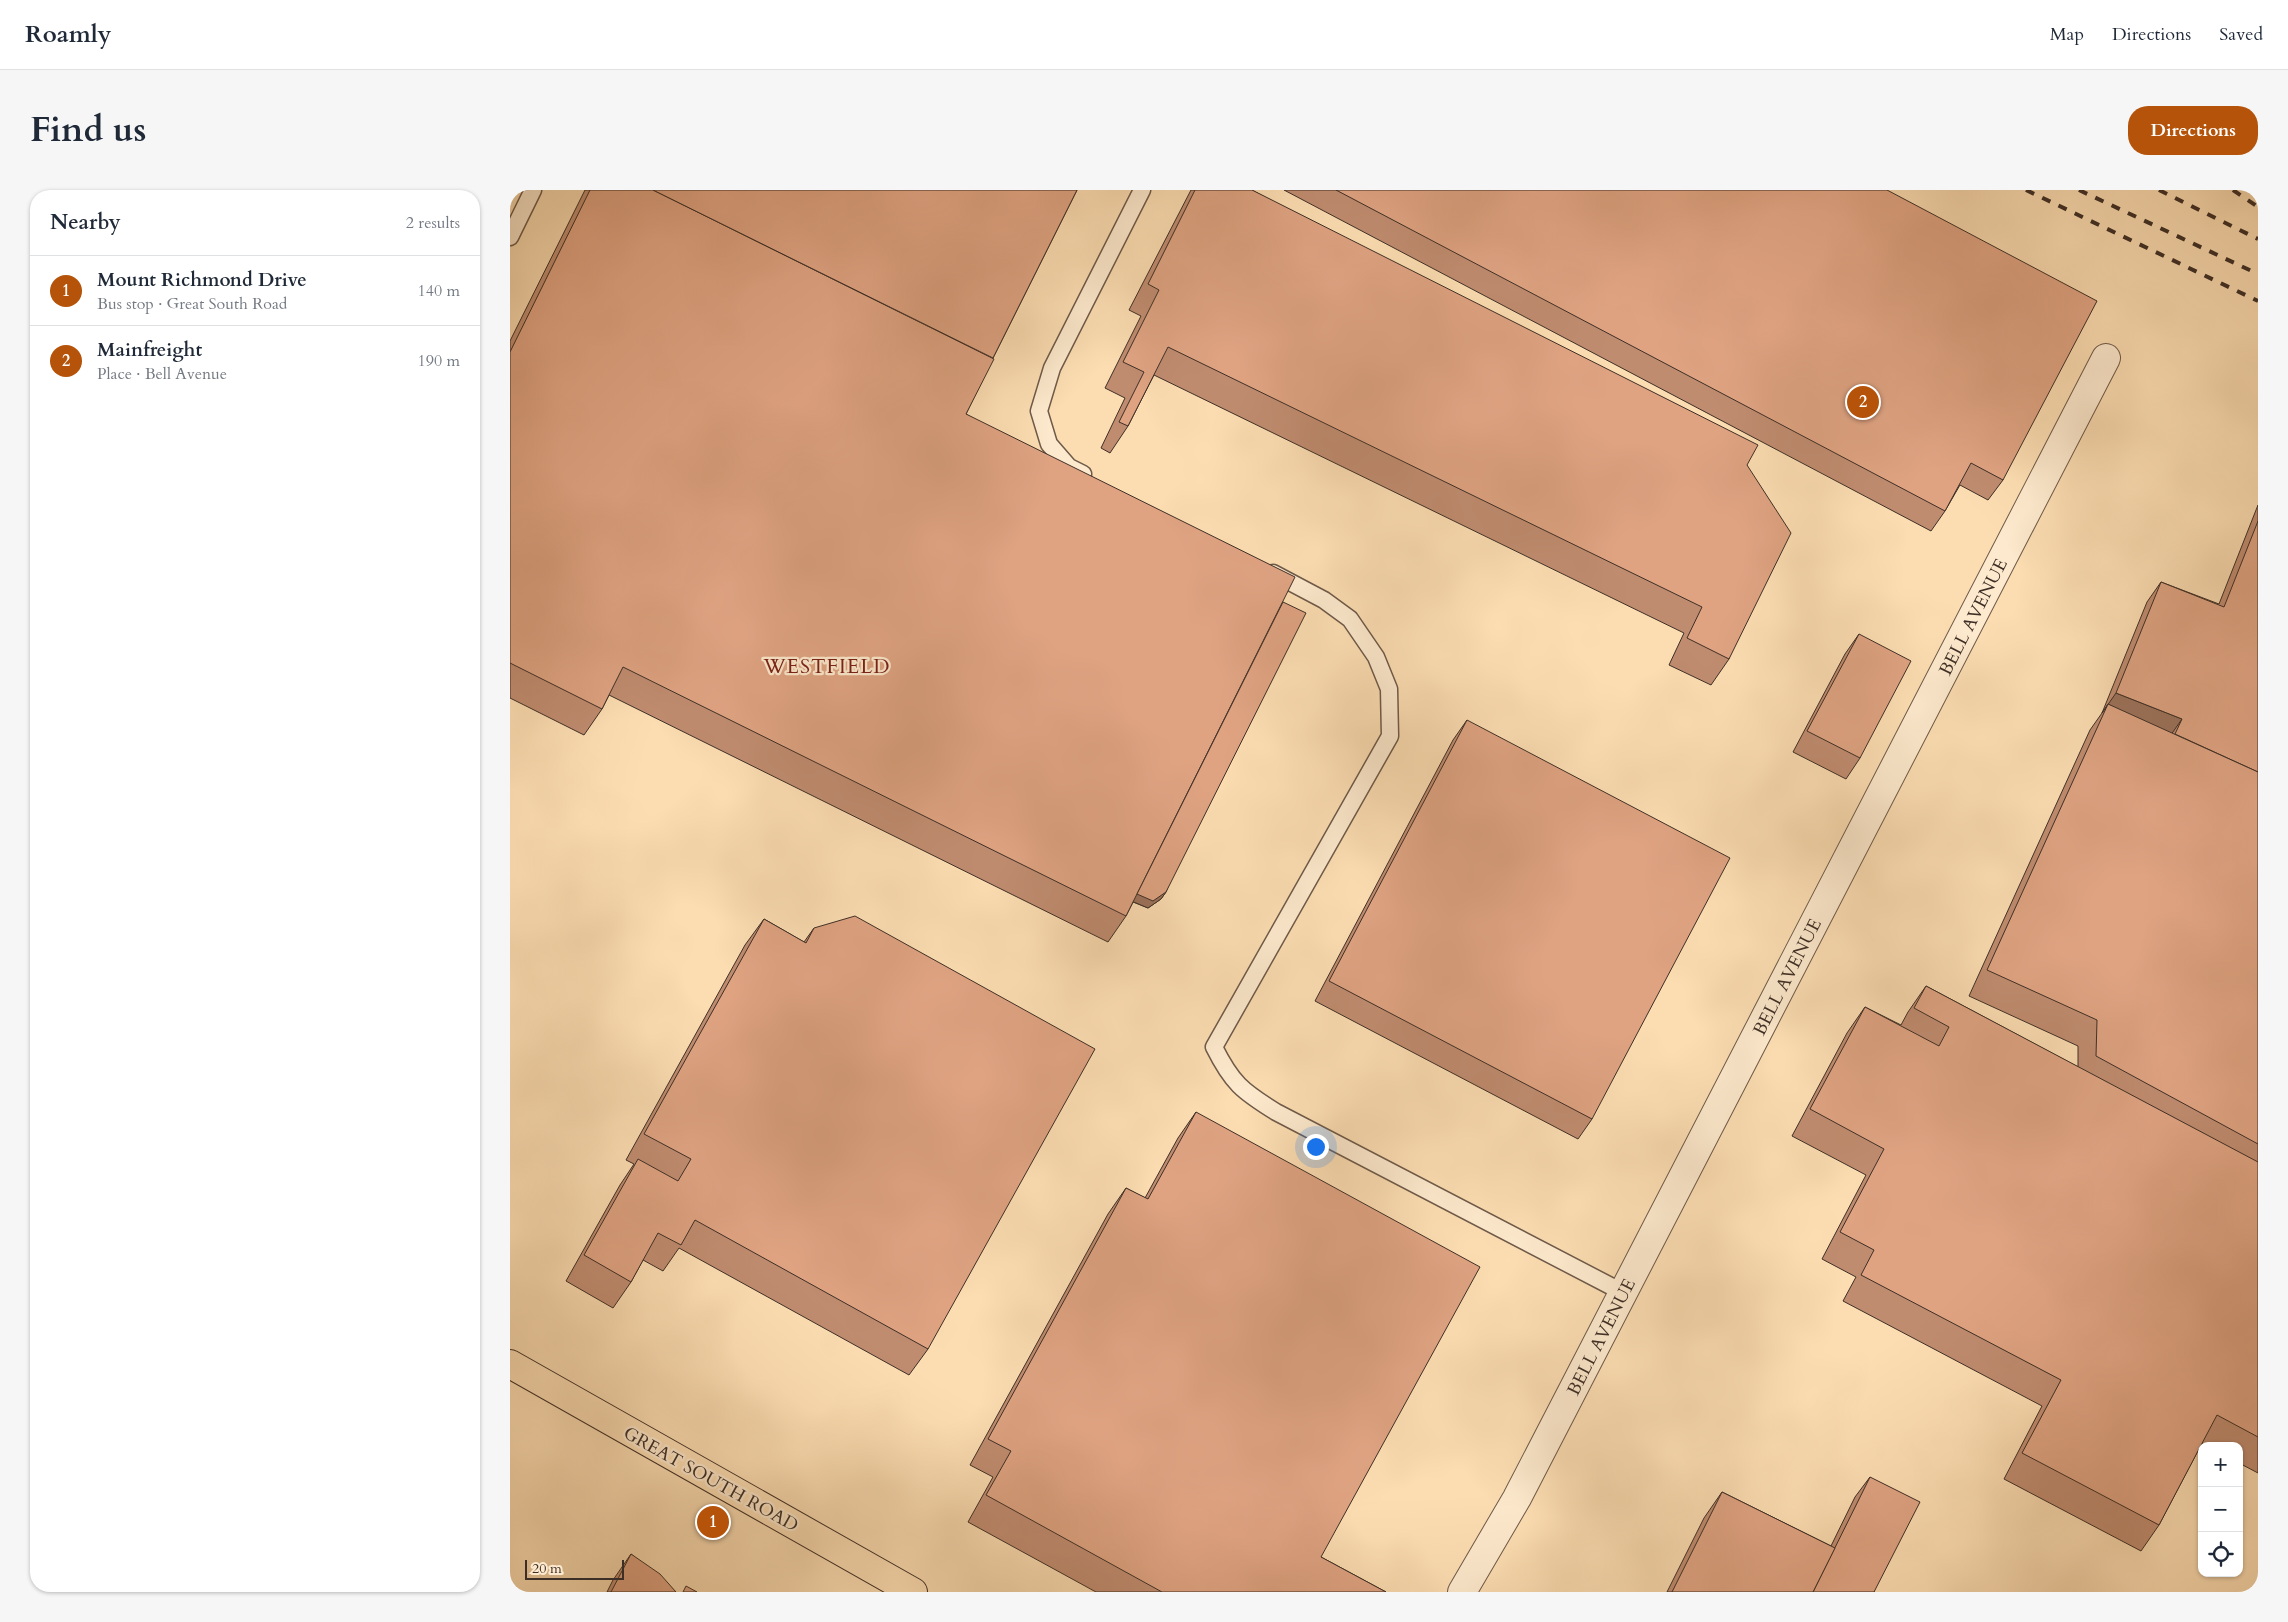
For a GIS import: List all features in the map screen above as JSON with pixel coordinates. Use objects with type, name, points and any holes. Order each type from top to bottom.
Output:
[{"type":"main road","name":"GREAT SOUTH ROAD","points":[[510,1364],[913,1592]]},
{"type":"street","name":"BELL AVENUE","points":[[1462,1592],[1518,1498],[2106,358]]},
{"type":"lane","points":[[510,238],[533,190]]},
{"type":"lane","points":[[1095,481],[1069,467],[1049,444],[1039,411],[1052,368],[1142,190]]},
{"type":"lane","points":[[1260,566],[1324,600],[1350,619],[1376,658],[1389,689],[1390,736],[1214,1047],[1226,1072],[1247,1094],[1276,1112],[1624,1293]]},
{"type":"building","points":[[590,190],[653,190],[994,359],[966,414],[1295,577],[1126,916],[623,667],[602,709],[510,663],[510,352]]},
{"type":"building","points":[[653,190],[1077,190],[993,358]]},
{"type":"building","points":[[1195,190],[1252,190],[1758,445],[1747,465],[1791,533],[1729,659],[1687,638],[1702,607],[1168,347],[1128,426],[1119,422],[1144,372],[1123,362],[1159,290],[1148,284]]},
{"type":"building","points":[[1336,190],[1887,190],[2097,301],[2003,480],[1971,463],[1945,511]]},
{"type":"building","points":[[2258,521],[2258,772],[2175,734],[2182,719],[2116,693],[2161,582],[2224,607]]},
{"type":"building","points":[[1283,602],[1306,613],[1166,892],[1153,901],[1137,894]]},
{"type":"building","points":[[1859,634],[1911,661],[1860,758],[1807,731]]},
{"type":"building","points":[[2108,704],[2258,772],[2258,1144],[2096,1056],[2097,1020],[1987,970]]},
{"type":"building","points":[[1467,720],[1730,858],[1592,1119],[1329,981]]},
{"type":"building","points":[[855,916],[1095,1049],[928,1349],[695,1220],[681,1245],[658,1233],[631,1282],[584,1255],[638,1159],[678,1181],[691,1159],[644,1134],[764,919],[806,943],[814,928]]},
{"type":"building","points":[[1926,986],[2258,1162],[2258,1437],[2217,1415],[2203,1442],[2198,1442],[2198,1451],[2159,1525],[2022,1453],[2061,1380],[1861,1275],[1874,1250],[1840,1232],[1884,1149],[1810,1109],[1865,1007],[1939,1046],[1949,1027],[1914,1008]]},
{"type":"building","points":[[1196,1112],[1480,1267],[1321,1557],[1386,1592],[1162,1592],[986,1495],[1011,1451],[988,1439],[1126,1188],[1148,1199]]},
{"type":"building","points":[[1870,1477],[1920,1502],[1874,1592],[1813,1592]]},
{"type":"building","points":[[1722,1492],[1835,1548],[1813,1592],[1672,1592]]},
{"type":"building","points":[[631,1554],[660,1574],[676,1592],[611,1592]]},
{"type":"building","points":[[686,1586],[697,1592],[683,1592]]},
{"type":"railway","points":[[2026,190],[2258,301]]},
{"type":"railway","points":[[2079,190],[2258,274]]},
{"type":"railway","points":[[2159,190],[2258,239]]},
{"type":"railway","points":[[2233,190],[2258,207]]},
{"type":"place","name":"Mainfreight","points":[[1863,402]]},
{"type":"place","name":"Mount Richmond Drive","points":[[713,1522]]},
{"type":"district","name":"WESTFIELD","points":[[827,666]]}]
